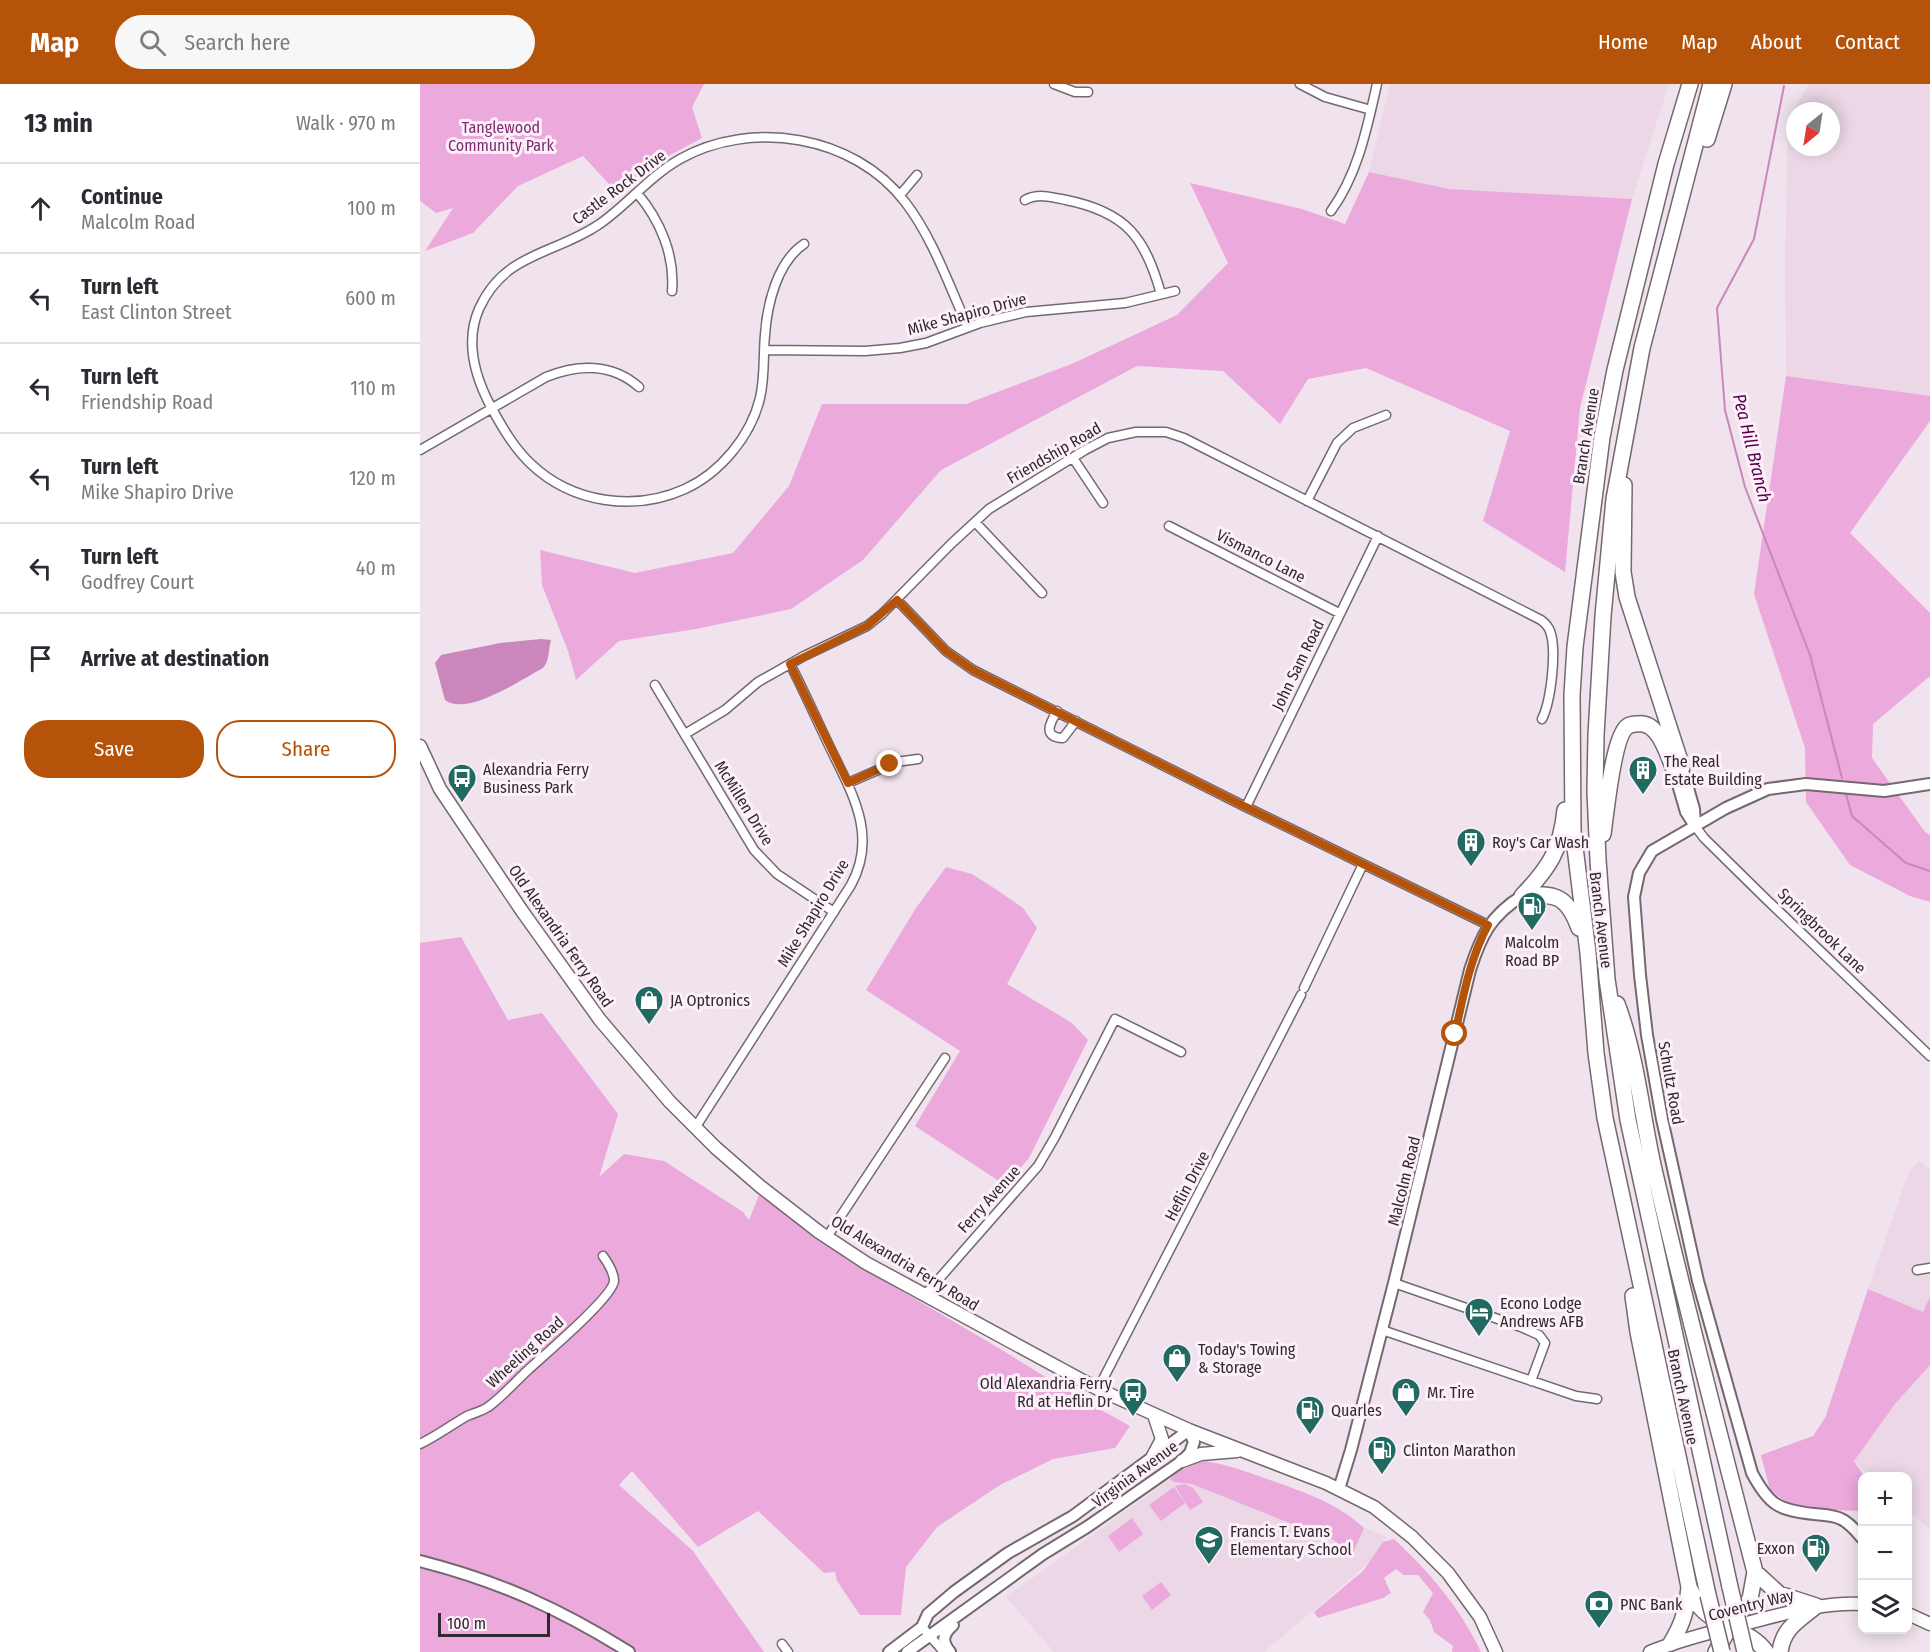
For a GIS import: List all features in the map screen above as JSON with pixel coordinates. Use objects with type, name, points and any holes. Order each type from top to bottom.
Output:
[{"type":"highway","points":[[1666,164],[1685,84]]},
{"type":"highway","name":"Branch Avenue","points":[[1690,84],[1666,164],[1628,316],[1602,437],[1575,647],[1572,695],[1573,831],[1605,1118],[1722,1652]]},
{"type":"highway","name":"Branch Avenue","points":[[1711,84],[1642,348],[1614,499],[1603,616],[1595,791],[1607,979],[1628,1120],[1745,1652]]},
{"type":"highway","points":[[1677,211],[1693,183],[1724,84]]},
{"type":"highway","points":[[1625,437],[1623,572],[1627,597],[1678,767]]},
{"type":"highway","points":[[1598,860],[1615,756],[1621,735],[1628,726],[1641,723],[1651,728],[1659,735],[1678,767]]},
{"type":"highway","points":[[1522,896],[1544,873],[1555,854],[1563,826],[1573,740]]},
{"type":"highway","points":[[1522,896],[1555,895],[1567,904],[1575,918],[1588,953]]},
{"type":"highway","points":[[1607,979],[1627,1031],[1650,1155],[1696,1347],[1755,1572],[1750,1599],[1729,1628],[1716,1652]]},
{"type":"highway","points":[[1623,1200],[1638,1332],[1689,1587],[1687,1609],[1681,1627],[1671,1643]]},
{"type":"highway","points":[[1755,1572],[1779,1594],[1816,1606]]},
{"type":"highway","points":[[1689,1587],[1701,1608],[1729,1628],[1760,1642],[1766,1652]]},
{"type":"highway","points":[[1780,1652],[1788,1629],[1816,1606]]},
{"type":"main road","name":"Old Alexandria Ferry Road","points":[[420,746],[440,789],[580,994],[636,1064],[695,1128],[761,1187],[827,1238],[866,1263],[1098,1389],[1189,1430],[1339,1489],[1388,1517],[1437,1561],[1480,1617],[1496,1652]]},
{"type":"main road","points":[[1153,1456],[1161,1439],[1154,1414]]},
{"type":"main road","points":[[1182,1461],[1202,1454],[1245,1451]]},
{"type":"main road","name":"Coventry Way","points":[[1650,1652],[1671,1643],[1816,1606],[1858,1604]]},
{"type":"main road","points":[[1912,1616],[1930,1624]]},
{"type":"street","points":[[1054,84],[1075,92],[1088,92]]},
{"type":"street","points":[[1300,84],[1331,100],[1371,110]]},
{"type":"street","points":[[1331,211],[1341,198],[1353,171],[1377,84]]},
{"type":"street","name":"Castle Rock Drive","points":[[804,244],[788,259],[778,279],[767,315],[763,382],[757,409],[749,427],[717,467],[692,485],[672,494],[648,500],[612,501],[577,493],[555,482],[532,465],[492,410],[476,371],[472,340],[476,318],[491,289],[514,266],[585,233],[621,208],[658,174],[691,153],[729,141],[767,138],[803,140],[826,147],[872,170],[908,204],[925,234],[968,327]]},
{"type":"street","points":[[900,195],[917,175]]},
{"type":"street","points":[[638,193],[650,209],[664,237],[672,271],[672,291]]},
{"type":"street","points":[[1025,200],[1049,196],[1090,206],[1116,218],[1130,230],[1149,255],[1161,294]]},
{"type":"street","name":"Mike Shapiro Drive","points":[[765,350],[865,351],[900,348],[1026,312],[1125,303],[1175,291]]},
{"type":"street","points":[[420,450],[546,377],[571,369],[591,367],[609,369],[622,374],[639,387]]},
{"type":"street","points":[[1307,501],[1336,443],[1353,428],[1386,415]]},
{"type":"street","name":"Friendship Road","points":[[685,734],[725,710],[755,684],[867,626],[997,503],[1097,443],[1120,434],[1147,431],[1166,432],[1184,438],[1541,620],[1551,634],[1552,651],[1548,700],[1542,719]]},
{"type":"street","points":[[1073,458],[1103,503]]},
{"type":"street","points":[[975,522],[1042,593]]},
{"type":"street","name":"Vismanco Lane","points":[[1169,526],[1339,613]]},
{"type":"street","name":"John Sam Road","points":[[1246,807],[1378,536]]},
{"type":"street","points":[[897,600],[937,643],[957,660],[985,676],[1488,925]]},
{"type":"street","name":"Mike Shapiro Drive","points":[[695,1128],[834,912],[854,879],[861,860],[860,817],[848,783],[790,664]]},
{"type":"street","name":"McMillen Drive","points":[[655,685],[726,807],[761,859],[784,880],[834,912]]},
{"type":"street","points":[[1057,711],[1048,727],[1049,732],[1054,736],[1063,738],[1066,736],[1076,721]]},
{"type":"street","points":[[848,783],[896,762],[918,759]]},
{"type":"street","points":[[1678,767],[1694,809],[1695,826]]},
{"type":"street","name":"Schultz Road","points":[[1858,1533],[1842,1519],[1830,1515],[1791,1512],[1774,1504],[1762,1493],[1752,1473],[1698,1281],[1662,1119],[1647,1035],[1634,897],[1639,873],[1652,851],[1726,808],[1758,794],[1780,786],[1823,784],[1884,791],[1930,784]]},
{"type":"street","name":"Springbrook Lane","points":[[1695,826],[1704,838],[1766,899],[1930,1056]]},
{"type":"street","name":"Heflin Drive","points":[[1098,1389],[1252,1092],[1363,864]]},
{"type":"street","name":"Malcolm Road","points":[[1339,1489],[1394,1284],[1470,970],[1488,925],[1503,909],[1522,896]]},
{"type":"street","name":"Ferry Avenue","points":[[924,1296],[1031,1175],[1046,1154],[1115,1019],[1181,1052]]},
{"type":"street","points":[[827,1238],[945,1058]]},
{"type":"street","name":"Wheeling Road","points":[[420,1444],[469,1415],[488,1407],[513,1387],[527,1370],[576,1326],[612,1289],[614,1280],[609,1264],[603,1257]]},
{"type":"street","points":[[1917,1270],[1930,1268]]},
{"type":"street","points":[[1394,1284],[1539,1335],[1545,1343],[1530,1381]]},
{"type":"street","points":[[1382,1330],[1576,1396],[1597,1399]]},
{"type":"street","name":"Virginia Avenue","points":[[890,1652],[925,1631],[959,1614],[1043,1554],[1087,1527],[1182,1461],[1190,1453],[1194,1442],[1189,1430],[1073,1516],[1008,1553],[954,1592],[928,1614],[925,1631],[907,1652]]},
{"type":"street","points":[[420,1561],[495,1583],[536,1600],[576,1620],[629,1652]]},
{"type":"street","points":[[950,1652],[945,1646],[944,1636],[945,1632],[956,1622],[959,1614]]},
{"type":"street","points":[[925,1631],[944,1652]]},
{"type":"street","points":[[782,1644],[788,1652]]},
{"type":"shaded area","points":[[1390,84],[1669,84],[1632,199],[1449,189],[1369,172]]},
{"type":"shaded area","points":[[1809,84],[1930,84],[1930,396],[1786,376],[1787,156],[1840,156],[1840,102],[1798,102]]},
{"type":"shaded area","points":[[551,640],[548,658],[543,668],[480,700],[467,704],[455,704],[445,700],[435,663],[441,655],[500,643]]},
{"type":"shaded area","points":[[1919,1161],[1930,1170],[1930,1297],[1923,1312],[1868,1289],[1909,1171]]},
{"type":"shaded area","points":[[1930,1365],[1930,1530],[1912,1514],[1912,1472],[1866,1472],[1854,1461],[1895,1404]]},
{"type":"shaded area","name":"Francis T. Evans Elementary School","points":[[1170,1479],[1173,1482],[1192,1484],[1292,1524],[1309,1525],[1339,1542],[1352,1554],[1364,1528],[1387,1537],[1379,1552],[1356,1574],[1264,1652],[1054,1652],[1006,1597]]},
{"type":"green space","name":"Tanglewood Community Park","points":[[420,84],[704,84],[692,107],[702,138],[661,160],[642,174],[620,196],[583,156],[518,186],[473,233],[425,251],[453,208],[436,213],[420,201]]},
{"type":"green space","points":[[1369,172],[1449,189],[1632,199],[1580,408],[1565,572],[1483,521],[1510,431],[1366,368],[1308,379],[1280,424],[1223,371],[1137,366],[941,470],[863,560],[791,609],[696,629],[619,641],[576,680],[568,651],[542,585],[540,550],[635,573],[733,553],[789,486],[822,404],[966,404],[1074,363],[1177,315],[1228,263],[1190,183],[1302,209],[1345,224]]},
{"type":"green space","points":[[1786,376],[1930,396],[1930,421],[1850,533],[1930,613],[1930,676],[1873,724],[1872,758],[1925,832],[1930,835],[1930,902],[1910,896],[1850,865],[1806,802],[1805,748],[1754,594]]},
{"type":"green space","points":[[946,867],[972,874],[1023,908],[1037,928],[1007,984],[1072,1023],[1088,1040],[1029,1158],[1005,1185],[915,1126],[960,1051],[866,990],[916,908]]},
{"type":"green space","points":[[461,937],[508,1020],[542,1013],[618,1114],[599,1177],[624,1154],[664,1161],[743,1212],[749,1220],[759,1195],[847,1259],[1130,1426],[1115,1448],[1053,1459],[1000,1485],[937,1527],[906,1567],[901,1615],[860,1615],[837,1581],[835,1572],[824,1573],[758,1511],[698,1547],[632,1471],[619,1485],[693,1551],[764,1652],[420,1652],[420,943]]},
{"type":"green space","points":[[1868,1289],[1923,1312],[1930,1297],[1930,1365],[1895,1404],[1854,1461],[1861,1472],[1858,1472],[1858,1511],[1831,1510],[1789,1504],[1770,1490],[1761,1455],[1813,1436],[1825,1418]]},
{"type":"green space","points":[[1205,1461],[1285,1485],[1321,1500],[1354,1519],[1364,1528],[1352,1555],[1317,1530],[1292,1524],[1192,1484],[1173,1482],[1170,1479],[1182,1470]]},
{"type":"green space","points":[[1184,1484],[1193,1488],[1203,1502],[1190,1510],[1175,1486]]},
{"type":"green space","points":[[1174,1487],[1185,1503],[1161,1521],[1149,1505]]},
{"type":"green space","points":[[1132,1518],[1143,1534],[1119,1552],[1108,1536]]},
{"type":"green space","points":[[1394,1539],[1443,1591],[1481,1652],[1452,1652],[1453,1646],[1434,1632],[1430,1620],[1423,1612],[1433,1593],[1418,1575],[1404,1575],[1396,1569],[1384,1578],[1391,1593],[1383,1598],[1318,1618],[1314,1612],[1363,1571],[1383,1542]]},
{"type":"green space","points":[[1161,1582],[1171,1595],[1152,1610],[1142,1596]]},
{"type":"waterway","name":"Pea Hill Branch","points":[[1784,86],[1754,239],[1717,308],[1725,410],[1745,487],[1810,655],[1842,778]]},
{"type":"waterway","name":"Pea Hill Branch","points":[[1846,794],[1852,816],[1906,863],[1930,871]]},
{"type":"place","name":"The Real Estate Building","points":[[1643,796]]},
{"type":"place","name":"Alexandria Ferry Business Park","points":[[462,804]]},
{"type":"place","name":"Roy's Car Wash","points":[[1471,868]]},
{"type":"place","name":"Malcolm Road BP","points":[[1532,932]]},
{"type":"place","name":"JA Optronics","points":[[649,1026]]},
{"type":"place","name":"Econo Lodge Andrews AFB","points":[[1479,1338]]},
{"type":"place","name":"Today's Towing & Storage","points":[[1177,1384]]},
{"type":"place","name":"Old Alexandria Ferry Rd at Heflin Dr","points":[[1133,1418]]},
{"type":"place","name":"Mr. Tire","points":[[1406,1418]]},
{"type":"place","name":"Quarles","points":[[1310,1436]]},
{"type":"place","name":"Clinton Marathon","points":[[1382,1476]]},
{"type":"place","name":"Francis T. Evans Elementary School","points":[[1209,1566]]},
{"type":"place","name":"Exxon","points":[[1816,1574]]},
{"type":"place","name":"PNC Bank","points":[[1599,1630]]},
{"type":"route","points":[[890,764],[848,783],[790,664],[867,626],[897,600],[937,643],[973,670],[1488,925],[1470,970],[1455,1034]]}]
